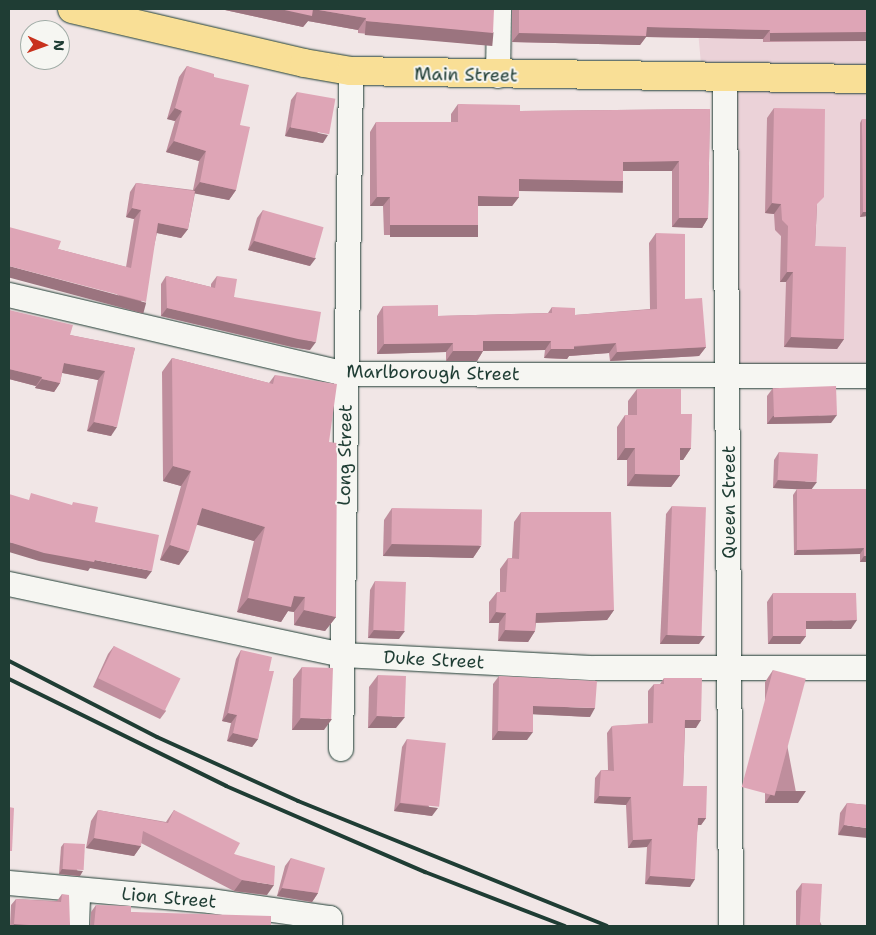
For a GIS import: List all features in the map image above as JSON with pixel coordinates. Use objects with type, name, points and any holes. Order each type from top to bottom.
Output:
[{"type":"main road","name":"Main Street","points":[[72,9],[119,13],[304,63],[351,71],[498,76],[867,80]]},
{"type":"street","points":[[498,76],[499,9]]},
{"type":"street","name":"Long Street","points":[[341,748],[351,71]]},
{"type":"street","name":"Queen Street","points":[[725,78],[731,926]]},
{"type":"street","name":"Marlborough Street","points":[[9,295],[346,374],[867,376]]},
{"type":"street","name":"Duke Street","points":[[9,584],[343,655],[595,668],[730,668],[864,671]]},
{"type":"street","name":"Lion Street","points":[[9,883],[210,901],[330,922]]},
{"type":"street","points":[[77,926],[78,890]]},
{"type":"shaded area","points":[[696,9],[867,9],[867,374],[733,373],[719,81],[702,75]]},
{"type":"building","points":[[280,9],[313,9],[312,16]]},
{"type":"building","points":[[313,9],[494,9],[493,33],[366,21],[366,18]]},
{"type":"building","points":[[519,9],[867,9],[867,32],[770,33],[770,30],[647,27],[646,36],[519,33]]},
{"type":"building","points":[[187,66],[214,74],[214,77],[249,85],[240,125],[250,127],[236,190],[200,182],[206,151],[174,141],[182,111],[175,108]]},
{"type":"building","points":[[297,92],[335,99],[329,134],[291,127]]},
{"type":"building","points":[[458,104],[520,105],[520,111],[710,109],[708,218],[679,218],[679,161],[623,162],[623,181],[519,179],[519,197],[478,196],[478,225],[390,225],[390,197],[377,197],[376,122],[458,122]]},
{"type":"building","points":[[774,108],[825,109],[824,197],[817,204],[815,246],[846,247],[844,339],[791,337],[793,272],[787,272],[788,226],[782,220],[781,204],[772,203]]},
{"type":"building","points":[[862,119],[867,119],[867,212],[863,212]]},
{"type":"building","points":[[136,183],[195,191],[188,229],[158,223],[146,302],[9,266],[9,227],[61,241],[58,249],[131,268],[141,210],[132,208]]},
{"type":"building","points":[[263,210],[324,227],[315,258],[254,241]]},
{"type":"building","points":[[656,233],[685,234],[685,299],[702,298],[706,347],[617,352],[616,343],[574,346],[574,349],[551,349],[551,341],[483,341],[483,351],[453,351],[453,343],[384,344],[383,306],[438,305],[438,316],[552,313],[552,307],[575,308],[575,315],[657,309]]},
{"type":"building","points":[[166,276],[215,288],[217,276],[237,279],[234,297],[321,312],[316,342],[167,308]]},
{"type":"building","points":[[9,310],[73,325],[70,335],[135,348],[117,427],[94,422],[105,371],[64,363],[60,383],[9,369]]},
{"type":"building","points":[[172,358],[273,384],[275,375],[337,384],[329,442],[337,443],[336,617],[304,610],[305,597],[294,596],[291,607],[248,598],[265,527],[202,508],[189,551],[170,545],[191,471],[173,466]]},
{"type":"building","points":[[836,386],[837,415],[774,417],[773,388]]},
{"type":"building","points":[[637,389],[681,389],[681,414],[692,414],[691,448],[680,448],[680,475],[635,474],[635,448],[625,448],[625,415],[637,415]]},
{"type":"building","points":[[779,452],[818,454],[816,482],[778,480]]},
{"type":"building","points":[[797,489],[867,489],[867,556],[864,556],[864,548],[797,550]]},
{"type":"building","points":[[31,493],[72,505],[73,502],[98,507],[95,522],[159,535],[152,571],[44,553],[9,542],[9,494],[29,500]]},
{"type":"building","points":[[672,506],[706,507],[701,636],[667,635]]},
{"type":"building","points":[[392,508],[482,510],[481,546],[391,544]]},
{"type":"building","points":[[521,512],[611,512],[614,610],[536,613],[535,631],[505,630],[506,613],[496,612],[497,592],[506,592],[508,558],[519,559]]},
{"type":"building","points":[[375,581],[406,582],[404,631],[373,630]]},
{"type":"building","points":[[773,593],[856,593],[857,620],[806,621],[806,636],[773,636]]},
{"type":"building","points":[[114,646],[181,678],[165,711],[98,678]]},
{"type":"building","points":[[241,650],[272,657],[269,671],[274,671],[258,739],[233,733],[237,715],[228,713]]},
{"type":"building","points":[[302,667],[333,668],[331,719],[300,718]]},
{"type":"building","points":[[773,670],[806,679],[775,796],[742,787]]},
{"type":"building","points":[[378,675],[406,676],[405,717],[377,716]]},
{"type":"building","points":[[499,676],[597,681],[595,708],[533,706],[533,732],[498,731]]},
{"type":"building","points":[[664,678],[702,678],[701,720],[685,720],[683,786],[707,786],[706,818],[698,818],[695,879],[650,876],[652,839],[633,840],[631,797],[599,796],[601,770],[614,771],[612,726],[653,723],[654,684],[664,684]]},
{"type":"building","points":[[407,739],[446,743],[439,807],[400,803]]},
{"type":"building","points":[[847,803],[867,805],[867,828],[844,825]]},
{"type":"building","points":[[9,807],[14,808],[12,851],[9,851]]},
{"type":"building","points":[[98,810],[168,823],[174,810],[240,843],[234,854],[275,866],[274,885],[242,880],[143,831],[141,846],[94,838]]},
{"type":"building","points":[[64,843],[85,844],[84,870],[63,869]]},
{"type":"building","points":[[291,858],[325,868],[318,893],[282,888]]},
{"type":"building","points":[[802,883],[822,884],[820,926],[800,926]]},
{"type":"building","points":[[62,894],[69,895],[71,926],[14,924],[16,899],[61,902]]},
{"type":"building","points":[[96,905],[131,906],[131,912],[271,916],[271,926],[94,926]]},
{"type":"railway","points":[[9,661],[157,737],[298,801],[607,926]]},
{"type":"railway","points":[[9,679],[226,786],[425,872],[565,926]]}]
